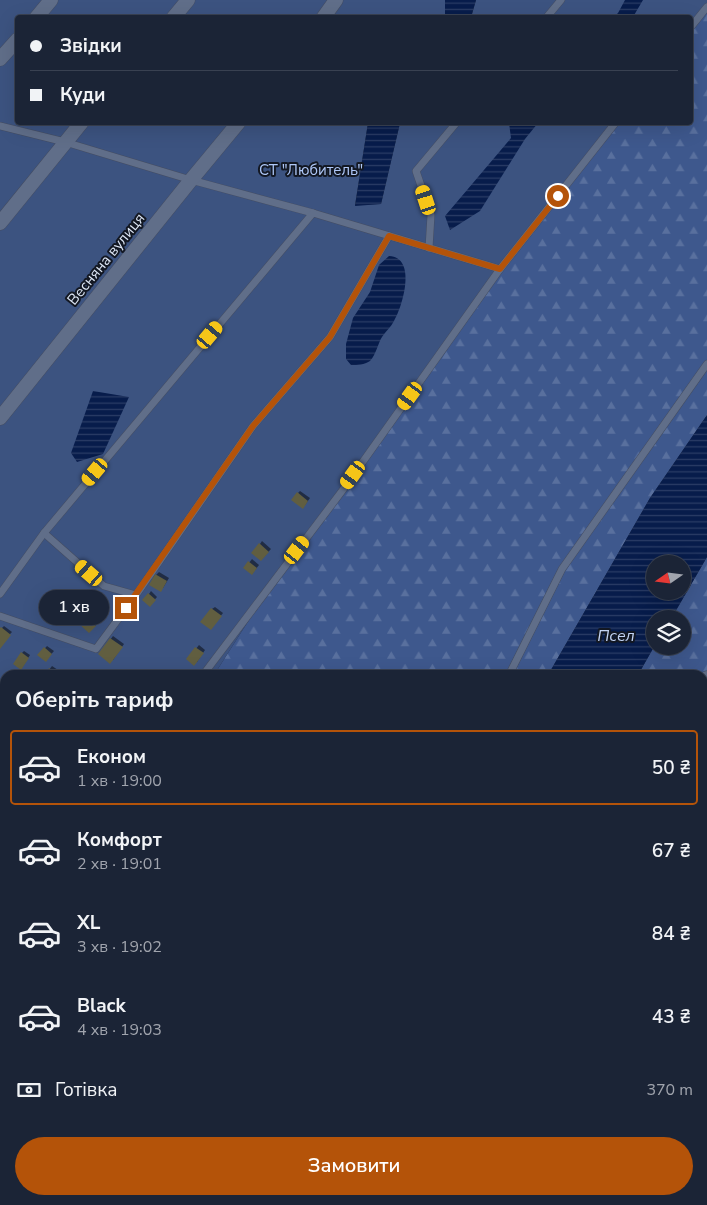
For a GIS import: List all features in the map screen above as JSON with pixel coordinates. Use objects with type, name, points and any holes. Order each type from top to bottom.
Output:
[{"type":"street","points":[[38,15],[51,0]]},
{"type":"street","points":[[176,15],[188,0]]},
{"type":"street","points":[[325,15],[336,0]]},
{"type":"street","points":[[0,60],[15,42]]},
{"type":"street","points":[[0,223],[79,125]]},
{"type":"street","name":"Весняна вулиця","points":[[0,418],[237,125]]},
{"type":"lane","points":[[548,15],[560,0]]},
{"type":"lane","points":[[693,24],[707,7]]},
{"type":"lane","points":[[429,248],[430,215],[416,171],[454,125]]},
{"type":"lane","points":[[207,670],[342,491],[500,269],[614,125]]},
{"type":"lane","points":[[0,126],[65,142],[500,269]]},
{"type":"lane","points":[[0,594],[44,534],[313,213]]},
{"type":"lane","points":[[0,616],[96,649],[253,426],[330,337],[389,236]]},
{"type":"lane","points":[[511,670],[562,569],[707,364]]},
{"type":"lane","points":[[44,534],[104,586],[136,594]]},
{"type":"green space","name":"СТ \"Любитель\"","points":[[0,0],[445,0],[445,15],[15,15],[15,125],[368,125],[355,205],[381,204],[400,125],[613,125],[500,269],[275,579],[217,670],[0,670]]},
{"type":"green space","points":[[476,0],[707,0],[707,6],[693,24],[693,15],[472,15]]},
{"type":"green space","points":[[707,6],[707,415],[650,498],[551,670],[217,670],[275,579],[500,269],[613,125],[693,125],[693,24]]},
{"type":"green space","points":[[707,557],[707,670],[641,670],[649,655],[691,655],[691,610],[676,610],[682,600],[691,600],[691,585]]},
{"type":"water","points":[[445,0],[476,0],[472,15],[445,15]]},
{"type":"water","points":[[625,0],[643,0],[634,15],[616,15]]},
{"type":"water","points":[[368,125],[400,125],[381,204],[355,206]]},
{"type":"water","points":[[509,125],[536,125],[525,139],[480,211],[450,230],[445,216],[511,138]]},
{"type":"water","points":[[389,256],[398,258],[403,264],[405,273],[404,294],[398,314],[382,337],[370,361],[359,365],[351,365],[346,359],[346,344],[353,318],[370,292],[379,265]]},
{"type":"water","points":[[93,391],[129,397],[103,454],[77,462],[71,453]]},
{"type":"water","name":"Псел","points":[[707,415],[707,557],[691,585],[691,555],[646,555],[646,600],[682,600],[676,610],[646,610],[646,655],[649,655],[641,670],[551,670],[650,498]]},
{"type":"building","points":[[297,492],[308,501],[303,509],[291,500]]},
{"type":"building","points":[[259,543],[269,552],[261,561],[251,553]]},
{"type":"building","points":[[248,561],[257,568],[252,575],[243,568]]},
{"type":"building","points":[[155,574],[167,581],[161,592],[149,585]]},
{"type":"building","points":[[148,593],[156,600],[150,607],[142,600]]},
{"type":"building","points":[[211,608],[222,616],[211,630],[200,622]]},
{"type":"building","points":[[87,616],[96,626],[89,633],[79,624]]},
{"type":"building","points":[[0,628],[11,635],[0,649]]},
{"type":"building","points":[[110,638],[123,647],[110,664],[98,654]]},
{"type":"building","points":[[44,647],[52,654],[46,662],[37,655]]},
{"type":"building","points":[[195,647],[204,653],[194,666],[186,659]]},
{"type":"building","points":[[21,652],[29,658],[21,670],[13,664]]},
{"type":"route","points":[[126,608],[253,426],[330,337],[389,236],[500,269],[558,196]]}]
